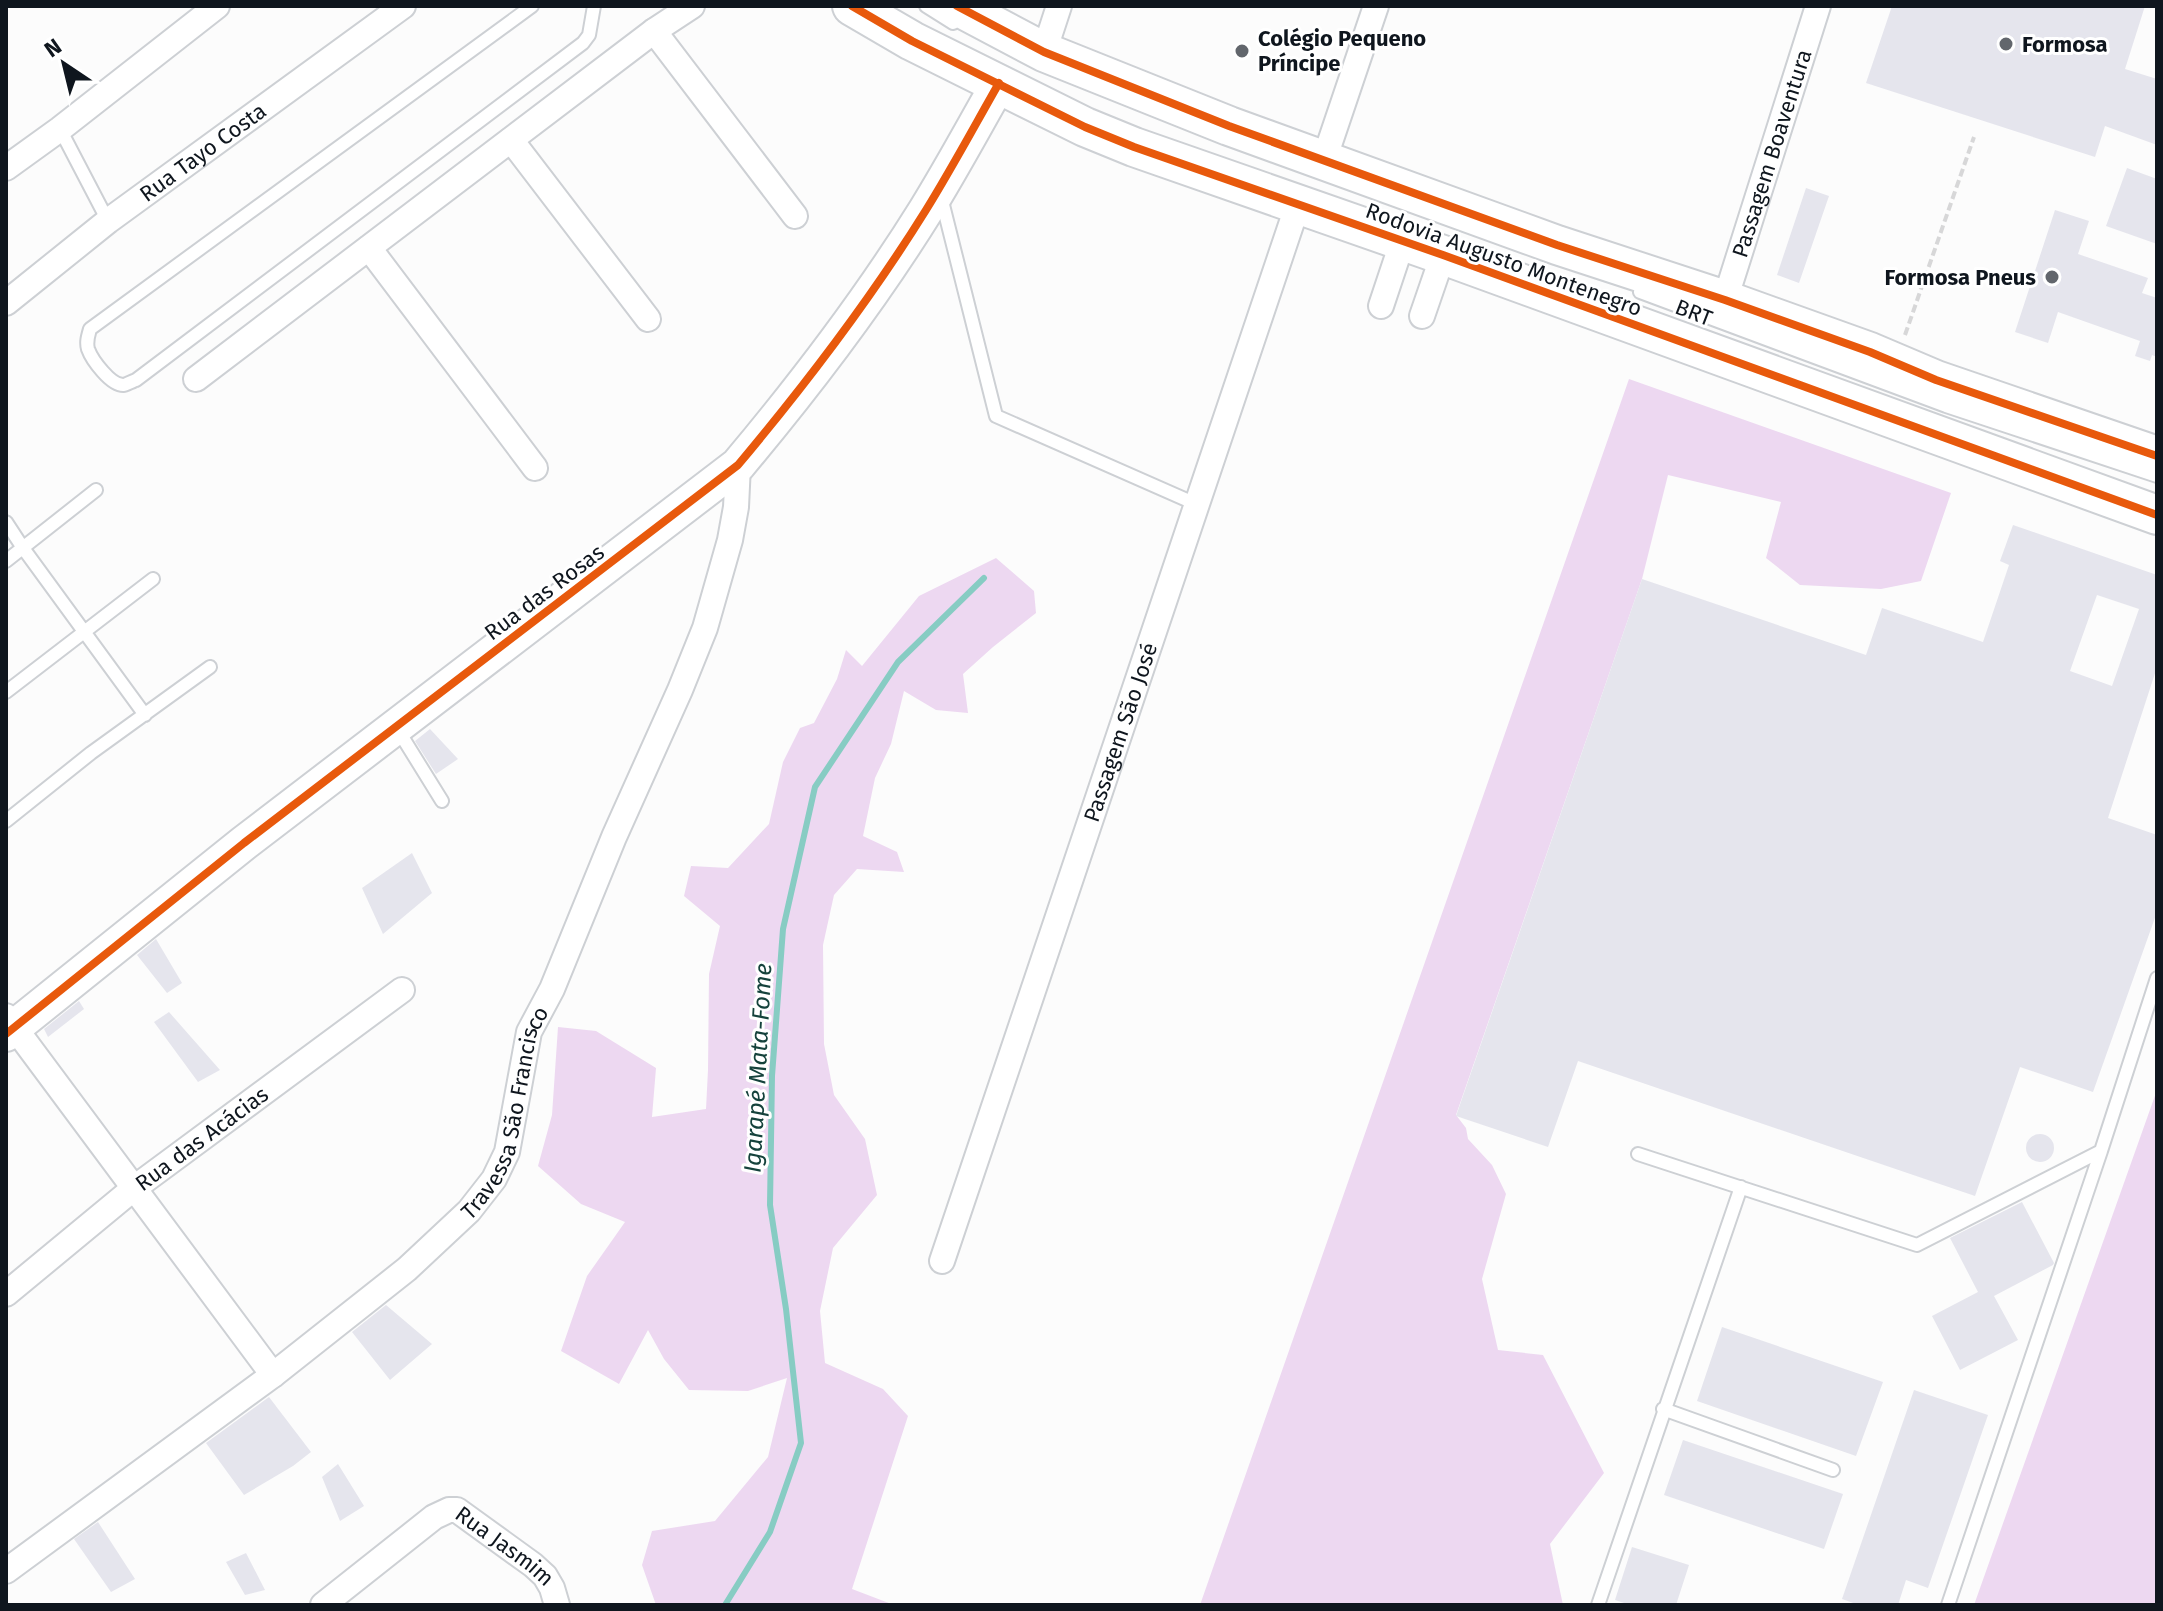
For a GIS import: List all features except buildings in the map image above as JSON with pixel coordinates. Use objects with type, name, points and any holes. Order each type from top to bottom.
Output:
[{"type":"main road","name":"Rodovia Augusto Montenegro","points":[[852,6],[912,41],[1085,127],[1134,147],[1403,240],[2157,515]]},
{"type":"main road","name":"Rodovia Augusto Montenegro","points":[[960,18],[1229,126],[1557,245],[1870,352],[1936,380],[2157,456]]},
{"type":"street","points":[[6,168],[217,6]]},
{"type":"street","name":"Rua Tayo Costa","points":[[6,303],[108,221],[403,6]]},
{"type":"street","points":[[196,379],[654,31],[692,6]]},
{"type":"street","points":[[1044,52],[1059,6]]},
{"type":"street","points":[[1324,160],[1376,6]]},
{"type":"street","name":"Passagem Boaventura","points":[[1725,300],[1818,6]]},
{"type":"street","points":[[654,31],[795,216]]},
{"type":"street","name":"Rua das Rosas","points":[[9,1025],[738,465],[793,399],[864,304],[939,189],[999,83]]},
{"type":"street","points":[[511,140],[648,319]]},
{"type":"street","name":"Passagem São José","points":[[942,1261],[1298,204]]},
{"type":"street","points":[[1381,306],[1403,240]]},
{"type":"street","points":[[369,248],[535,468]]},
{"type":"street","points":[[1422,316],[1443,255]]},
{"type":"street","name":"Travessa São Francisco","points":[[6,1571],[273,1375],[407,1269],[469,1211],[494,1179],[507,1152],[529,1032],[552,989],[705,628],[736,507],[738,465]]},
{"type":"street","name":"Rua das Acácias","points":[[6,1294],[133,1189],[402,990]]},
{"type":"street","points":[[9,1025],[273,1375]]},
{"type":"street","name":"Rua Jasmim","points":[[323,1605],[434,1517],[449,1510],[457,1510],[533,1565],[545,1576],[557,1605]]},
{"type":"lane","points":[[532,6],[90,329],[87,342],[89,351],[106,376],[124,385],[136,380],[570,52],[589,35],[594,6]]},
{"type":"lane","points":[[926,6],[960,18]]},
{"type":"lane","points":[[60,129],[108,221]]},
{"type":"lane","points":[[939,189],[996,416],[1196,504]]},
{"type":"lane","name":"BRT","points":[[1621,285],[1946,406],[2157,476]]},
{"type":"lane","points":[[6,561],[96,490]]},
{"type":"lane","points":[[6,522],[145,715]]},
{"type":"lane","points":[[6,692],[153,579]]},
{"type":"lane","points":[[6,821],[91,753],[210,667]]},
{"type":"lane","points":[[396,728],[442,801]]},
{"type":"lane","points":[[1948,1605],[2157,978]]},
{"type":"lane","points":[[1638,1154],[1917,1245],[2101,1151]]},
{"type":"lane","points":[[1598,1605],[1741,1187]]},
{"type":"lane","points":[[1663,1409],[1833,1470]]},
{"type":"path","points":[[1909,324],[1974,137]]},
{"type":"shaded area","points":[[1629,379],[1951,493],[1921,581],[1881,589],[1800,585],[1766,558],[1781,502],[1668,475],[1642,579],[1456,1115],[1466,1128],[1468,1139],[1492,1165],[1506,1194],[1482,1279],[1498,1350],[1543,1355],[1604,1473],[1550,1544],[1563,1605],[1200,1605]]},
{"type":"shaded area","points":[[996,558],[1034,591],[1036,613],[963,674],[968,713],[936,710],[904,691],[891,744],[875,778],[863,836],[897,852],[904,872],[857,869],[834,895],[823,945],[824,1044],[834,1095],[865,1139],[877,1195],[833,1248],[820,1311],[825,1363],[883,1389],[908,1416],[852,1589],[894,1605],[656,1605],[642,1565],[652,1531],[715,1521],[768,1457],[787,1378],[748,1391],[689,1390],[664,1359],[648,1330],[619,1384],[561,1351],[587,1276],[625,1222],[581,1204],[538,1166],[552,1115],[558,1027],[596,1031],[656,1068],[652,1117],[706,1109],[709,974],[720,926],[684,896],[691,866],[728,868],[769,824],[783,762],[800,728],[814,723],[837,679],[846,650],[862,666],[919,596]]},
{"type":"shaded area","points":[[2157,1090],[2157,1605],[1974,1605]]},
{"type":"waterway","name":"Igarapé Mata-Fome","points":[[725,1605],[770,1532],[801,1443],[786,1309],[770,1205],[772,1076],[783,929],[815,787],[898,662],[984,578]]},
{"type":"cycle path","points":[[852,6],[912,41],[1085,127],[1134,147],[1443,255],[2157,515]]},
{"type":"cycle path","points":[[957,6],[1044,52],[1229,126],[1557,245],[1870,352],[1936,380],[2157,456]]},
{"type":"cycle path","points":[[6,1034],[244,843],[738,465],[813,372],[883,276],[936,194],[999,83]]},
{"type":"place","name":"Formosa","points":[[2006,44]]},
{"type":"place","name":"Colégio Pequeno Príncipe","points":[[1242,51]]},
{"type":"place","name":"Formosa Pneus","points":[[2052,277]]}]
